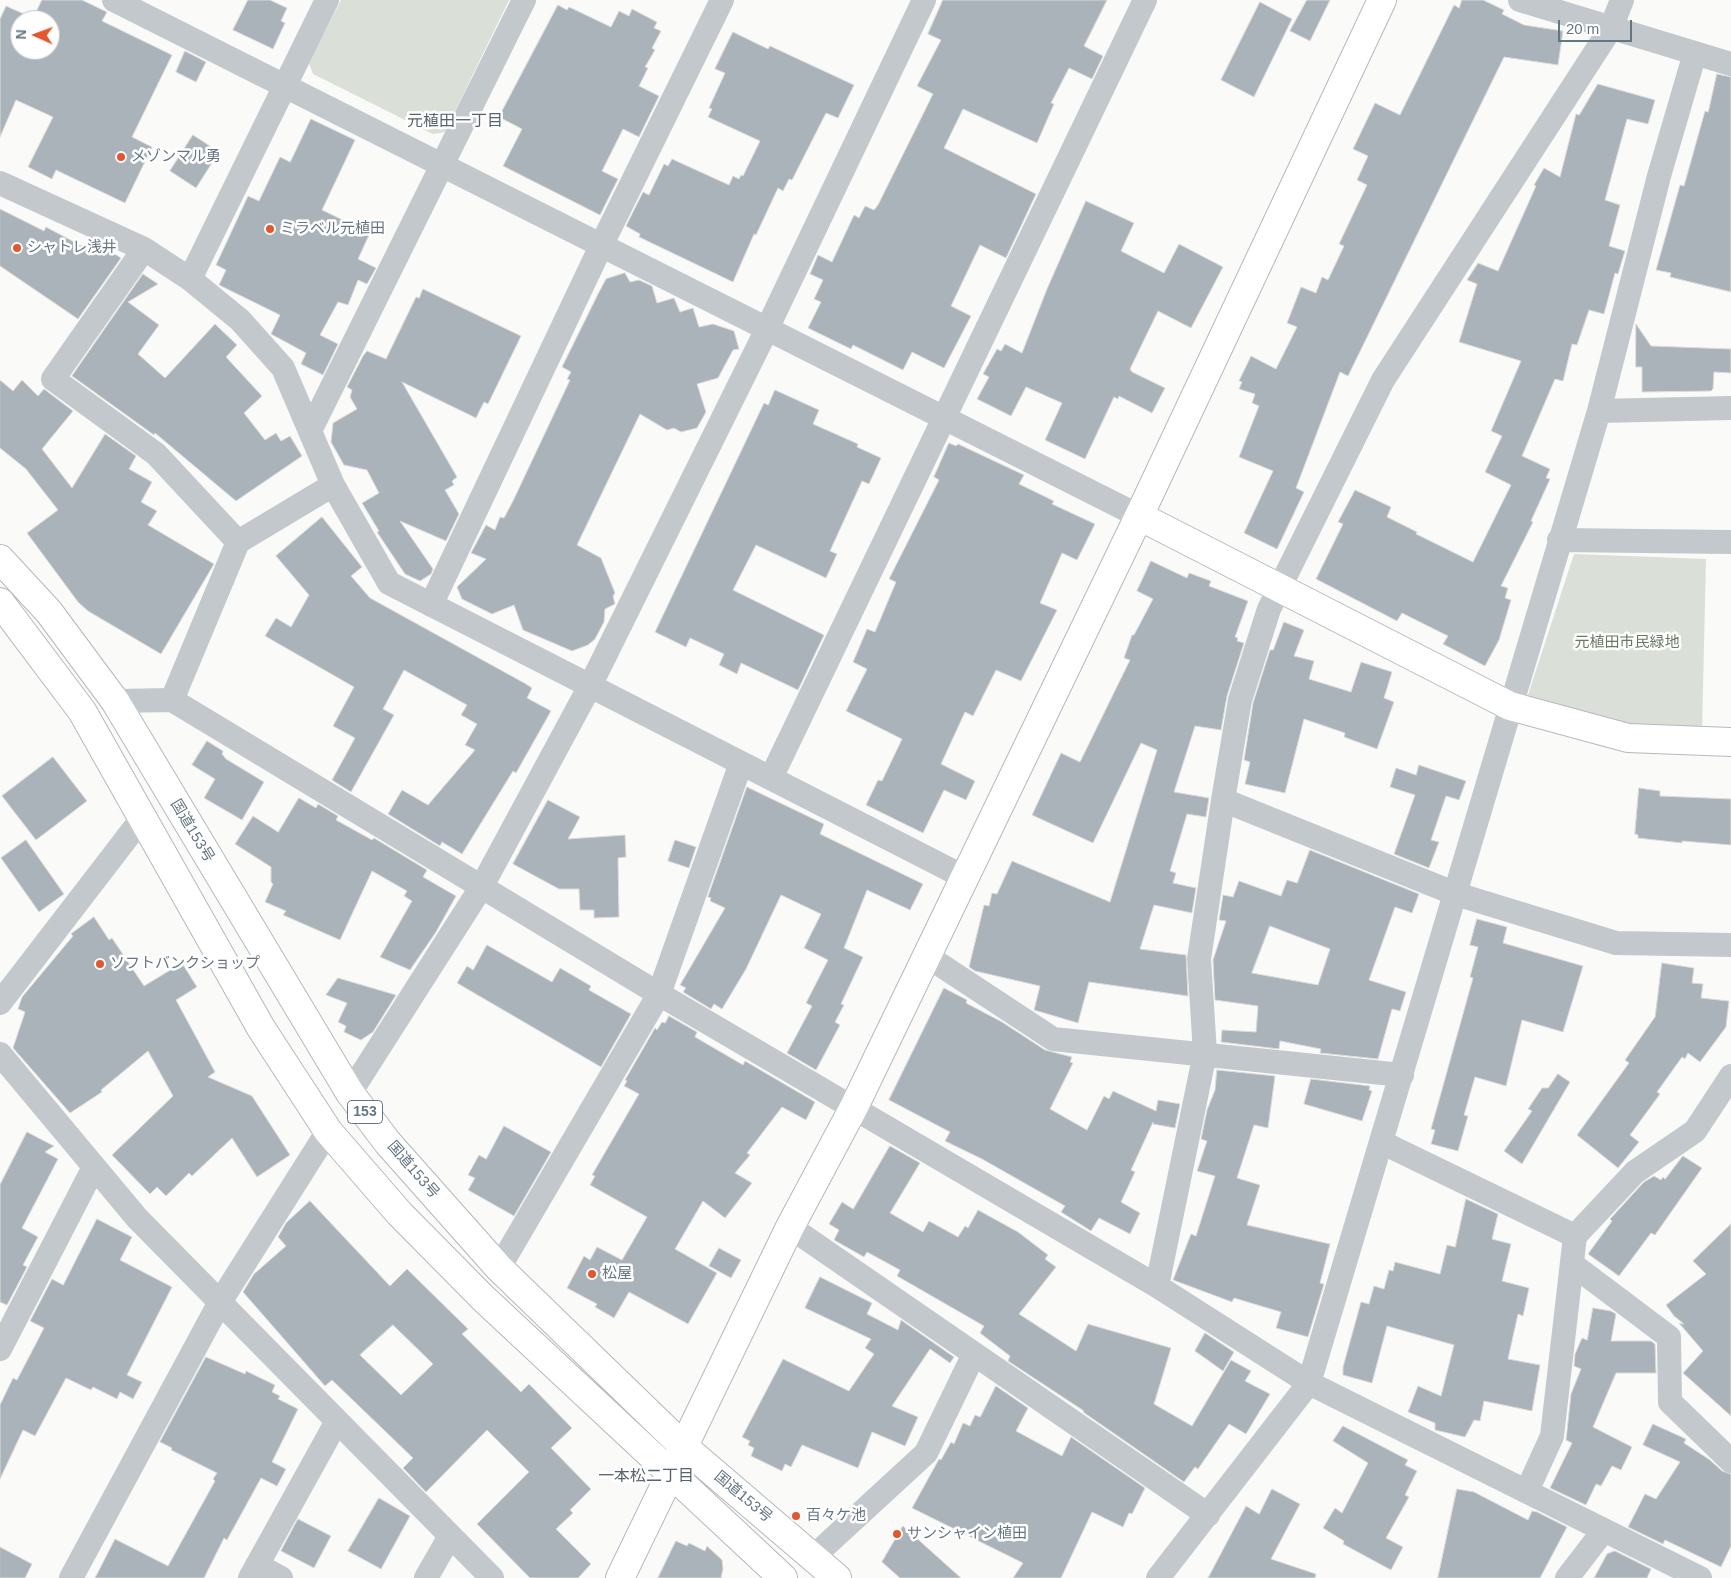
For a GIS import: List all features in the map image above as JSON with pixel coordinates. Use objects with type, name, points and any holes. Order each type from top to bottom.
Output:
[{"type":"main road","points":[[620,1578],[790,1227],[854,1107],[927,956],[1139,516],[1382,0]]},
{"type":"main road","points":[[1139,516],[1510,706],[1628,738],[1731,742]]},
{"type":"main road","name":"国道153号","points":[[0,559],[49,612],[115,701],[350,1093],[388,1143],[500,1268],[684,1447],[837,1578]]},
{"type":"main road","name":"国道153号","points":[[0,602],[82,711],[261,1028],[328,1131],[399,1213],[483,1298],[784,1578]]},
{"type":"street","points":[[114,0],[1139,516]]},
{"type":"street","points":[[190,279],[286,87],[327,0]]},
{"type":"street","points":[[311,429],[524,0]]},
{"type":"street","points":[[431,605],[601,246],[722,0]]},
{"type":"street","points":[[350,1093],[482,886],[590,686],[767,329],[924,0]]},
{"type":"street","points":[[771,778],[1145,0]]},
{"type":"street","points":[[1520,0],[1731,64]]},
{"type":"street","points":[[1157,1286],[1205,1053],[1199,959],[1222,800],[1240,700],[1269,609],[1383,380],[1611,28],[1622,0]]},
{"type":"street","points":[[1158,1578],[1309,1383],[1599,411],[1659,176],[1695,53]]},
{"type":"street","points":[[0,182],[144,249],[190,279],[240,320],[283,368],[311,429],[333,485],[389,583],[964,877]]},
{"type":"street","points":[[144,249],[53,379],[156,454],[238,542]]},
{"type":"street","points":[[1599,411],[1731,408]]},
{"type":"street","points":[[172,700],[238,542],[333,485]]},
{"type":"street","points":[[1560,540],[1731,542]]},
{"type":"street","points":[[115,701],[172,700],[659,994],[1157,1286],[1309,1383],[1700,1578]]},
{"type":"street","points":[[500,1268],[659,994],[741,763]]},
{"type":"street","points":[[1222,800],[1456,894],[1616,943],[1731,945]]},
{"type":"street","points":[[0,1003],[143,817]]},
{"type":"street","points":[[927,956],[1053,1039],[1205,1053],[1402,1075]]},
{"type":"street","points":[[0,1054],[137,1218],[492,1578]]},
{"type":"street","points":[[1527,1491],[1552,1436],[1575,1236],[1636,1172],[1695,1131],[1731,1076]]},
{"type":"street","points":[[71,1578],[220,1302],[328,1131]]},
{"type":"street","points":[[1381,1142],[1575,1236]]},
{"type":"street","points":[[0,1349],[94,1167]]},
{"type":"street","points":[[790,1227],[1208,1515]]},
{"type":"street","points":[[1572,1264],[1669,1337],[1670,1402],[1731,1461]]},
{"type":"street","points":[[813,1557],[926,1453],[974,1354]]},
{"type":"street","points":[[281,1578],[254,1572],[337,1421]]},
{"type":"street","points":[[1567,1578],[1604,1530]]},
{"type":"street","points":[[426,1578],[450,1536]]},
{"type":"green space","points":[[341,0],[509,0],[445,132],[433,134],[313,74],[309,63]]},
{"type":"green space","name":"元植田市民緑地","points":[[1574,554],[1706,559],[1702,731],[1636,727],[1526,701]]},
{"type":"building","points":[[42,0],[82,0],[107,12],[102,21],[172,55],[132,137],[152,147],[125,203],[56,170],[52,179],[28,167],[53,117],[16,100],[0,137],[0,19],[6,6],[15,10],[10,10],[10,60],[60,60],[60,10],[37,10]]},
{"type":"building","points":[[248,0],[270,0],[287,8],[281,21],[285,23],[273,49],[233,30]]},
{"type":"building","points":[[943,0],[1107,0],[1084,46],[1103,56],[1092,79],[1069,68],[1051,103],[1054,104],[1037,143],[963,109],[944,148],[1036,194],[1006,258],[980,245],[951,306],[971,316],[944,368],[912,352],[903,370],[853,345],[851,349],[808,328],[821,302],[814,299],[823,280],[810,274],[818,255],[832,262],[854,215],[859,218],[865,206],[874,210],[878,205],[933,94],[917,86],[941,40],[928,34]]},
{"type":"building","points":[[1307,0],[1330,0],[1310,41],[1290,31]]},
{"type":"building","points":[[1462,0],[1483,0],[1504,10],[1502,14],[1524,25],[1563,31],[1558,65],[1504,57],[1348,376],[1340,372],[1296,488],[1304,492],[1277,549],[1244,533],[1273,471],[1239,457],[1259,406],[1252,403],[1255,394],[1239,389],[1242,382],[1239,381],[1251,356],[1276,369],[1297,327],[1287,323],[1301,287],[1316,293],[1322,277],[1328,280],[1344,246],[1339,244],[1367,185],[1357,180],[1368,156],[1353,149],[1375,103],[1400,115],[1454,5],[1459,8]]},
{"type":"building","points":[[1260,2],[1292,19],[1254,97],[1221,80]]},
{"type":"building","points":[[558,5],[567,10],[569,7],[611,27],[619,11],[629,16],[632,9],[657,22],[654,28],[661,31],[652,48],[655,50],[645,67],[648,68],[639,86],[659,96],[639,137],[623,129],[602,171],[618,179],[600,215],[503,166],[522,129],[499,117]]},
{"type":"building","points":[[733,32],[768,49],[770,46],[854,85],[838,118],[826,113],[792,180],[789,179],[783,191],[778,188],[756,235],[754,234],[733,282],[639,237],[640,234],[626,226],[643,192],[649,195],[664,164],[668,166],[672,159],[729,185],[733,176],[739,179],[741,175],[743,176],[760,141],[708,117],[712,109],[709,108],[725,73],[715,69]]},
{"type":"building","points":[[185,51],[206,62],[196,82],[176,72]]},
{"type":"building","points":[[1717,74],[1731,77],[1731,292],[1670,277],[1671,273],[1656,270],[1680,185],[1684,186],[1705,111],[1708,112]]},
{"type":"building","points":[[1598,84],[1655,100],[1648,124],[1627,119],[1605,200],[1620,205],[1609,246],[1625,251],[1618,274],[1615,273],[1604,314],[1589,310],[1577,345],[1572,344],[1563,381],[1555,379],[1522,456],[1550,469],[1546,478],[1550,479],[1531,521],[1533,522],[1501,586],[1508,588],[1505,598],[1511,600],[1499,640],[1485,666],[1443,644],[1448,636],[1402,613],[1397,621],[1316,579],[1343,524],[1338,522],[1355,490],[1391,507],[1387,517],[1417,532],[1416,534],[1473,562],[1511,485],[1485,472],[1502,436],[1491,431],[1521,361],[1459,342],[1477,284],[1467,280],[1478,263],[1498,271],[1536,186],[1534,185],[1544,168],[1560,177],[1576,114],[1579,115]]},
{"type":"building","points":[[311,119],[355,140],[322,210],[370,233],[358,259],[376,268],[367,284],[358,280],[348,305],[338,302],[320,335],[338,344],[323,375],[301,364],[306,353],[271,334],[280,315],[219,285],[226,270],[216,265],[248,196],[259,201],[280,157],[290,162]]},
{"type":"building","points":[[193,135],[219,152],[196,188],[170,171]]},
{"type":"building","points":[[1086,201],[1134,223],[1121,251],[1164,273],[1179,244],[1223,267],[1191,328],[1158,311],[1130,369],[1132,372],[1165,388],[1152,413],[1119,396],[1118,399],[1114,397],[1085,459],[1045,440],[1062,403],[1026,387],[1011,416],[977,399],[989,377],[983,374],[997,349],[1001,351],[1005,344],[1022,353],[1047,289]]},
{"type":"building","points":[[0,209],[44,231],[46,227],[91,251],[96,242],[121,258],[78,319],[0,266]]},
{"type":"building","points":[[625,273],[630,282],[639,280],[652,286],[657,303],[674,298],[680,312],[693,308],[699,327],[713,324],[734,331],[739,349],[733,350],[718,378],[697,384],[706,412],[697,428],[681,432],[674,428],[667,430],[640,414],[577,545],[601,558],[615,593],[613,596],[615,604],[605,609],[604,622],[595,639],[588,645],[572,651],[523,630],[514,605],[492,614],[462,599],[457,587],[486,559],[471,553],[486,525],[495,530],[500,517],[504,518],[513,501],[570,380],[567,379],[571,372],[562,367],[606,279]]},
{"type":"building","points":[[143,274],[158,284],[128,302],[159,325],[138,354],[165,378],[215,324],[237,345],[226,357],[262,396],[244,413],[265,440],[276,433],[281,441],[290,436],[302,456],[236,501],[155,433],[154,435],[72,376]]},
{"type":"building","points":[[423,289],[521,336],[488,404],[484,402],[476,418],[402,382],[457,477],[452,481],[454,485],[445,490],[459,514],[446,541],[400,521],[433,569],[431,574],[420,581],[405,574],[377,532],[379,531],[362,503],[379,493],[367,470],[344,465],[331,442],[333,423],[357,409],[350,397],[352,390],[347,387],[363,356],[367,351],[386,359],[416,297],[419,298]]},
{"type":"building","points":[[1636,324],[1651,346],[1731,349],[1731,373],[1714,372],[1713,389],[1711,391],[1642,392],[1642,367],[1636,367]]},
{"type":"building","points":[[0,380],[13,391],[22,380],[38,396],[44,389],[73,411],[42,449],[72,488],[105,434],[136,456],[129,469],[152,482],[141,502],[157,511],[148,525],[214,564],[161,654],[88,611],[78,602],[27,533],[58,510],[26,469],[0,448]]},
{"type":"building","points":[[775,390],[819,410],[813,424],[858,444],[857,447],[881,458],[869,484],[862,481],[830,551],[837,554],[826,578],[756,545],[733,590],[824,635],[798,690],[741,663],[737,674],[719,665],[724,654],[690,638],[686,647],[655,632],[764,403],[768,405]]},
{"type":"building","points":[[949,443],[956,446],[958,444],[1024,475],[1019,484],[1054,501],[1052,504],[1095,524],[1077,560],[1062,553],[1040,603],[1057,610],[1021,681],[996,670],[973,716],[965,712],[941,764],[975,781],[966,800],[944,790],[923,833],[866,805],[878,780],[882,781],[902,739],[846,711],[867,669],[853,662],[867,629],[875,632],[896,582],[889,579],[939,480],[934,477]]},
{"type":"building","points":[[322,517],[362,567],[351,576],[370,598],[526,684],[532,688],[527,698],[551,711],[516,773],[513,771],[462,854],[442,842],[440,846],[388,814],[402,790],[428,805],[475,750],[465,745],[477,724],[461,715],[467,705],[404,670],[383,709],[394,715],[351,792],[332,780],[355,738],[333,726],[354,687],[265,636],[276,618],[291,627],[309,595],[276,556]]},
{"type":"building","points":[[1151,561],[1187,578],[1189,573],[1211,581],[1209,586],[1248,601],[1235,637],[1238,638],[1237,641],[1244,643],[1227,696],[1221,730],[1195,726],[1174,792],[1209,798],[1206,817],[1187,814],[1170,871],[1176,873],[1173,883],[1196,888],[1192,913],[1154,905],[1140,949],[1186,955],[1188,996],[1089,982],[1078,1023],[1034,1010],[1040,986],[975,971],[969,967],[984,905],[989,906],[992,893],[997,894],[1012,861],[1110,902],[1157,750],[1141,743],[1093,843],[1032,815],[1061,753],[1080,762],[1130,660],[1124,658],[1132,635],[1134,635],[1153,599],[1137,591]]},
{"type":"building","points":[[1284,622],[1304,630],[1294,656],[1314,661],[1309,679],[1351,692],[1361,662],[1392,672],[1384,698],[1394,702],[1377,749],[1344,737],[1345,733],[1304,719],[1285,793],[1245,784],[1250,762],[1244,760],[1253,703],[1270,650],[1273,650]]},
{"type":"building","points":[[207,741],[223,751],[222,754],[226,759],[264,782],[242,820],[204,798],[215,779],[192,765]]},
{"type":"building","points":[[53,757],[87,801],[36,840],[2,796]]},
{"type":"building","points":[[1419,765],[1466,781],[1459,800],[1446,796],[1431,840],[1439,842],[1429,868],[1394,854],[1415,795],[1390,787],[1396,768],[1416,775]]},
{"type":"building","points":[[747,787],[824,824],[820,834],[923,884],[910,910],[867,890],[844,948],[863,957],[841,1004],[844,1005],[835,1022],[840,1025],[816,1070],[787,1053],[812,1006],[806,1003],[828,960],[804,948],[821,914],[781,895],[746,969],[722,1009],[714,1004],[711,1009],[683,992],[686,988],[680,985],[725,908],[710,901],[711,898],[708,897]]},
{"type":"building","points":[[1639,788],[1660,791],[1660,796],[1731,799],[1731,845],[1682,841],[1682,843],[1638,838],[1638,835],[1635,834]]},
{"type":"building","points":[[299,798],[316,808],[318,804],[338,816],[336,820],[372,840],[374,838],[427,870],[423,877],[456,896],[436,932],[410,970],[380,957],[412,901],[404,896],[407,891],[372,871],[340,940],[283,915],[286,911],[265,902],[273,884],[271,882],[271,867],[235,844],[253,816],[278,832]]},
{"type":"building","points":[[548,800],[580,817],[568,839],[625,835],[626,857],[618,858],[619,917],[594,918],[594,910],[580,910],[579,889],[559,889],[513,864]]},
{"type":"building","points":[[26,840],[64,894],[39,912],[1,858]]},
{"type":"building","points":[[675,840],[696,847],[689,868],[668,861]]},
{"type":"building","points":[[1310,850],[1419,894],[1412,913],[1395,907],[1369,980],[1406,992],[1400,1011],[1392,1009],[1378,1059],[1320,1053],[1321,1049],[1280,1041],[1279,1049],[1221,1042],[1222,1030],[1256,1032],[1258,1006],[1215,1000],[1213,960],[1226,921],[1219,920],[1223,895],[1233,897],[1239,881],[1281,896],[1287,880],[1297,883]],"holes":[[[1270,926],[1330,949],[1318,985],[1252,973]]]},
{"type":"building","points":[[94,917],[109,940],[112,938],[144,986],[182,963],[197,987],[176,1000],[215,1072],[208,1077],[252,1096],[290,1155],[257,1177],[232,1138],[192,1176],[189,1173],[166,1196],[157,1187],[150,1194],[112,1155],[173,1096],[148,1051],[101,1090],[102,1092],[70,1113],[13,1048],[25,1012],[18,1009],[22,997],[73,936],[71,934]]},
{"type":"building","points":[[1477,919],[1507,927],[1503,943],[1583,966],[1563,1032],[1522,1020],[1506,1086],[1475,1077],[1464,1115],[1468,1116],[1458,1151],[1431,1144],[1435,1130],[1431,1129],[1473,978],[1470,977],[1478,947],[1470,945]]},
{"type":"building","points":[[487,945],[552,982],[560,968],[591,986],[589,990],[631,1014],[601,1067],[457,983],[467,966],[473,970]]},
{"type":"building","points":[[1662,963],[1694,968],[1692,983],[1703,984],[1701,998],[1729,1001],[1726,1027],[1700,1062],[1688,1053],[1685,1059],[1682,1057],[1657,1092],[1660,1094],[1630,1135],[1639,1142],[1618,1168],[1577,1135],[1629,1063],[1625,1060],[1655,1017]]},
{"type":"building","points":[[338,978],[396,995],[373,1032],[361,1040],[344,1032],[346,1026],[338,1022],[347,1003],[326,995]]},
{"type":"building","points":[[944,988],[967,1000],[966,1003],[1002,1022],[1045,1050],[1072,1057],[1070,1062],[1073,1063],[1050,1109],[1087,1130],[1104,1096],[1109,1099],[1113,1091],[1156,1111],[1158,1100],[1180,1104],[1175,1128],[1153,1124],[1153,1122],[1131,1170],[1135,1172],[1121,1202],[1140,1213],[1130,1234],[1099,1218],[1091,1231],[1061,1212],[1065,1206],[982,1159],[945,1141],[950,1132],[889,1100]]},
{"type":"building","points":[[669,1016],[697,1032],[695,1037],[743,1065],[745,1061],[815,1102],[806,1120],[782,1107],[747,1153],[750,1155],[735,1173],[752,1183],[725,1218],[703,1201],[675,1249],[717,1273],[688,1324],[629,1292],[614,1318],[595,1307],[597,1304],[567,1288],[584,1256],[590,1260],[597,1247],[622,1260],[647,1217],[590,1185],[595,1176],[592,1175],[639,1094],[624,1086],[627,1081],[625,1080],[655,1028],[657,1030],[662,1022],[665,1023]]},
{"type":"building","points":[[1217,1070],[1275,1076],[1268,1128],[1254,1125],[1237,1178],[1260,1185],[1247,1225],[1330,1244],[1320,1283],[1324,1284],[1308,1337],[1276,1328],[1281,1312],[1234,1298],[1232,1302],[1173,1280],[1191,1234],[1196,1236],[1215,1176],[1197,1171],[1207,1141],[1201,1139],[1207,1110],[1215,1090]]},
{"type":"building","points":[[1558,1074],[1570,1082],[1522,1164],[1504,1151],[1532,1111],[1528,1109],[1542,1088],[1548,1088]]},
{"type":"building","points":[[1311,1079],[1370,1086],[1369,1090],[1372,1091],[1362,1121],[1304,1104]]},
{"type":"building","points":[[504,1126],[551,1152],[514,1216],[468,1190],[475,1178],[468,1175],[479,1155],[486,1159]]},
{"type":"building","points":[[27,1132],[54,1146],[45,1152],[58,1159],[22,1228],[38,1237],[23,1265],[27,1267],[7,1305],[0,1302],[0,1185]]},
{"type":"building","points":[[890,1146],[920,1163],[890,1213],[923,1232],[929,1221],[958,1237],[965,1226],[968,1228],[978,1210],[1018,1232],[1048,1255],[1045,1259],[1056,1267],[1019,1314],[1076,1351],[1088,1324],[1171,1348],[1154,1404],[1192,1426],[1231,1360],[1251,1371],[1245,1381],[1270,1394],[1246,1434],[1229,1424],[1198,1469],[1195,1467],[1184,1482],[1084,1411],[1008,1361],[1010,1356],[980,1333],[984,1326],[897,1276],[900,1270],[867,1252],[864,1257],[834,1240],[839,1230],[829,1224],[842,1202],[853,1209]]},
{"type":"building","points":[[1683,1156],[1702,1168],[1655,1235],[1651,1233],[1619,1276],[1588,1254],[1612,1221],[1610,1219],[1644,1182],[1654,1176],[1661,1180],[1663,1177],[1665,1179]]},
{"type":"building","points":[[1466,1199],[1498,1214],[1492,1239],[1511,1244],[1502,1281],[1529,1288],[1523,1316],[1518,1314],[1508,1359],[1540,1365],[1532,1411],[1484,1401],[1480,1421],[1474,1420],[1465,1437],[1435,1430],[1435,1423],[1408,1412],[1418,1386],[1441,1396],[1454,1345],[1387,1326],[1372,1383],[1343,1375],[1343,1367],[1361,1302],[1369,1304],[1374,1286],[1384,1289],[1389,1270],[1393,1271],[1395,1262],[1440,1274],[1447,1245],[1455,1247]]},
{"type":"building","points":[[310,1201],[390,1286],[407,1269],[468,1329],[462,1334],[521,1392],[529,1384],[572,1428],[551,1448],[591,1489],[570,1510],[573,1513],[556,1529],[591,1564],[578,1578],[530,1578],[477,1524],[529,1472],[487,1430],[426,1492],[403,1468],[413,1458],[332,1380],[325,1386],[243,1292],[254,1274],[286,1246],[278,1237],[286,1223]],"holes":[[[393,1325],[433,1364],[401,1395],[360,1355]]]},
{"type":"building","points":[[97,1219],[132,1237],[120,1260],[172,1287],[127,1375],[142,1382],[133,1399],[120,1392],[117,1399],[93,1387],[91,1390],[66,1378],[35,1436],[23,1430],[0,1479],[0,1405],[13,1378],[17,1380],[44,1328],[30,1321],[52,1279],[63,1285]]},
{"type":"building","points":[[1731,1224],[1731,1416],[1683,1373],[1703,1351],[1679,1323],[1684,1324],[1674,1316],[1666,1305],[1706,1274],[1693,1261]]},
{"type":"building","points":[[719,1248],[741,1260],[731,1278],[709,1266]]},
{"type":"building","points":[[820,1277],[872,1303],[867,1314],[898,1330],[901,1320],[954,1357],[950,1363],[930,1349],[892,1406],[918,1417],[905,1446],[872,1432],[858,1468],[802,1445],[791,1467],[785,1464],[782,1471],[751,1456],[754,1448],[748,1445],[750,1441],[742,1437],[783,1359],[849,1391],[874,1354],[865,1348],[871,1339],[805,1308]]},
{"type":"building","points":[[1593,1308],[1611,1311],[1616,1314],[1611,1341],[1651,1341],[1655,1344],[1656,1373],[1616,1373],[1593,1427],[1632,1447],[1621,1470],[1612,1466],[1601,1486],[1596,1484],[1586,1505],[1550,1488],[1572,1443],[1566,1440],[1571,1394],[1581,1369],[1574,1366],[1575,1354],[1582,1338],[1587,1340]]},
{"type":"building","points":[[1205,1333],[1234,1352],[1223,1371],[1195,1351]]},
{"type":"building","points":[[206,1357],[245,1374],[246,1371],[275,1385],[272,1392],[280,1396],[278,1399],[298,1409],[272,1462],[286,1469],[277,1486],[261,1478],[227,1540],[224,1538],[204,1578],[95,1578],[115,1539],[168,1566],[215,1481],[213,1479],[217,1473],[171,1450],[172,1448],[160,1442]]},
{"type":"building","points":[[996,1386],[1028,1408],[1016,1431],[1062,1456],[1071,1437],[1145,1488],[1132,1514],[1129,1513],[1123,1527],[1092,1512],[1061,1578],[1013,1578],[1023,1563],[912,1508],[939,1459],[941,1460],[951,1442],[954,1444],[963,1423],[970,1426],[975,1415],[980,1417]]},
{"type":"building","points":[[1653,1424],[1686,1439],[1684,1443],[1710,1460],[1722,1471],[1731,1474],[1731,1546],[1721,1567],[1665,1540],[1663,1544],[1628,1527],[1645,1494],[1656,1499],[1680,1462],[1643,1445]]},
{"type":"building","points":[[1343,1426],[1408,1460],[1405,1465],[1417,1471],[1405,1495],[1409,1497],[1386,1538],[1403,1547],[1391,1570],[1343,1544],[1344,1541],[1323,1528],[1335,1508],[1342,1513],[1368,1463],[1333,1441]]},
{"type":"building","points":[[1272,1489],[1300,1504],[1271,1559],[1316,1574],[1315,1578],[1208,1578],[1246,1506],[1259,1514]]},
{"type":"building","points":[[1457,1489],[1474,1492],[1528,1520],[1532,1511],[1567,1527],[1540,1578],[1438,1578]]},
{"type":"building","points":[[379,1498],[410,1516],[381,1569],[348,1551]]},
{"type":"building","points":[[298,1519],[331,1536],[314,1568],[281,1551]]},
{"type":"building","name":"サンシャイン植田","points":[[903,1526],[961,1578],[900,1578],[882,1562]]},
{"type":"building","points":[[676,1541],[687,1546],[689,1543],[705,1551],[707,1546],[722,1560],[721,1578],[658,1578]]},
{"type":"building","points":[[0,1547],[32,1564],[25,1578],[0,1578]]},
{"type":"building","points":[[1615,1551],[1651,1569],[1647,1578],[1594,1578],[1607,1554]]},
{"type":"place","name":"メゾンマル勇","points":[[121,157]]},
{"type":"place","name":"ミラベル元植田","points":[[270,229]]},
{"type":"place","name":"シャトレ浅井","points":[[17,248]]},
{"type":"place","name":"ソフトバンクショップ","points":[[100,964]]},
{"type":"place","name":"松屋","points":[[592,1274]]},
{"type":"place","name":"百々ケ池","points":[[796,1516]]},
{"type":"place","name":"サンシャイン植田","points":[[897,1534]]},
{"type":"district","name":"元植田一丁目","points":[[455,122]]},
{"type":"district","name":"一本松二丁目","points":[[646,1477]]}]
